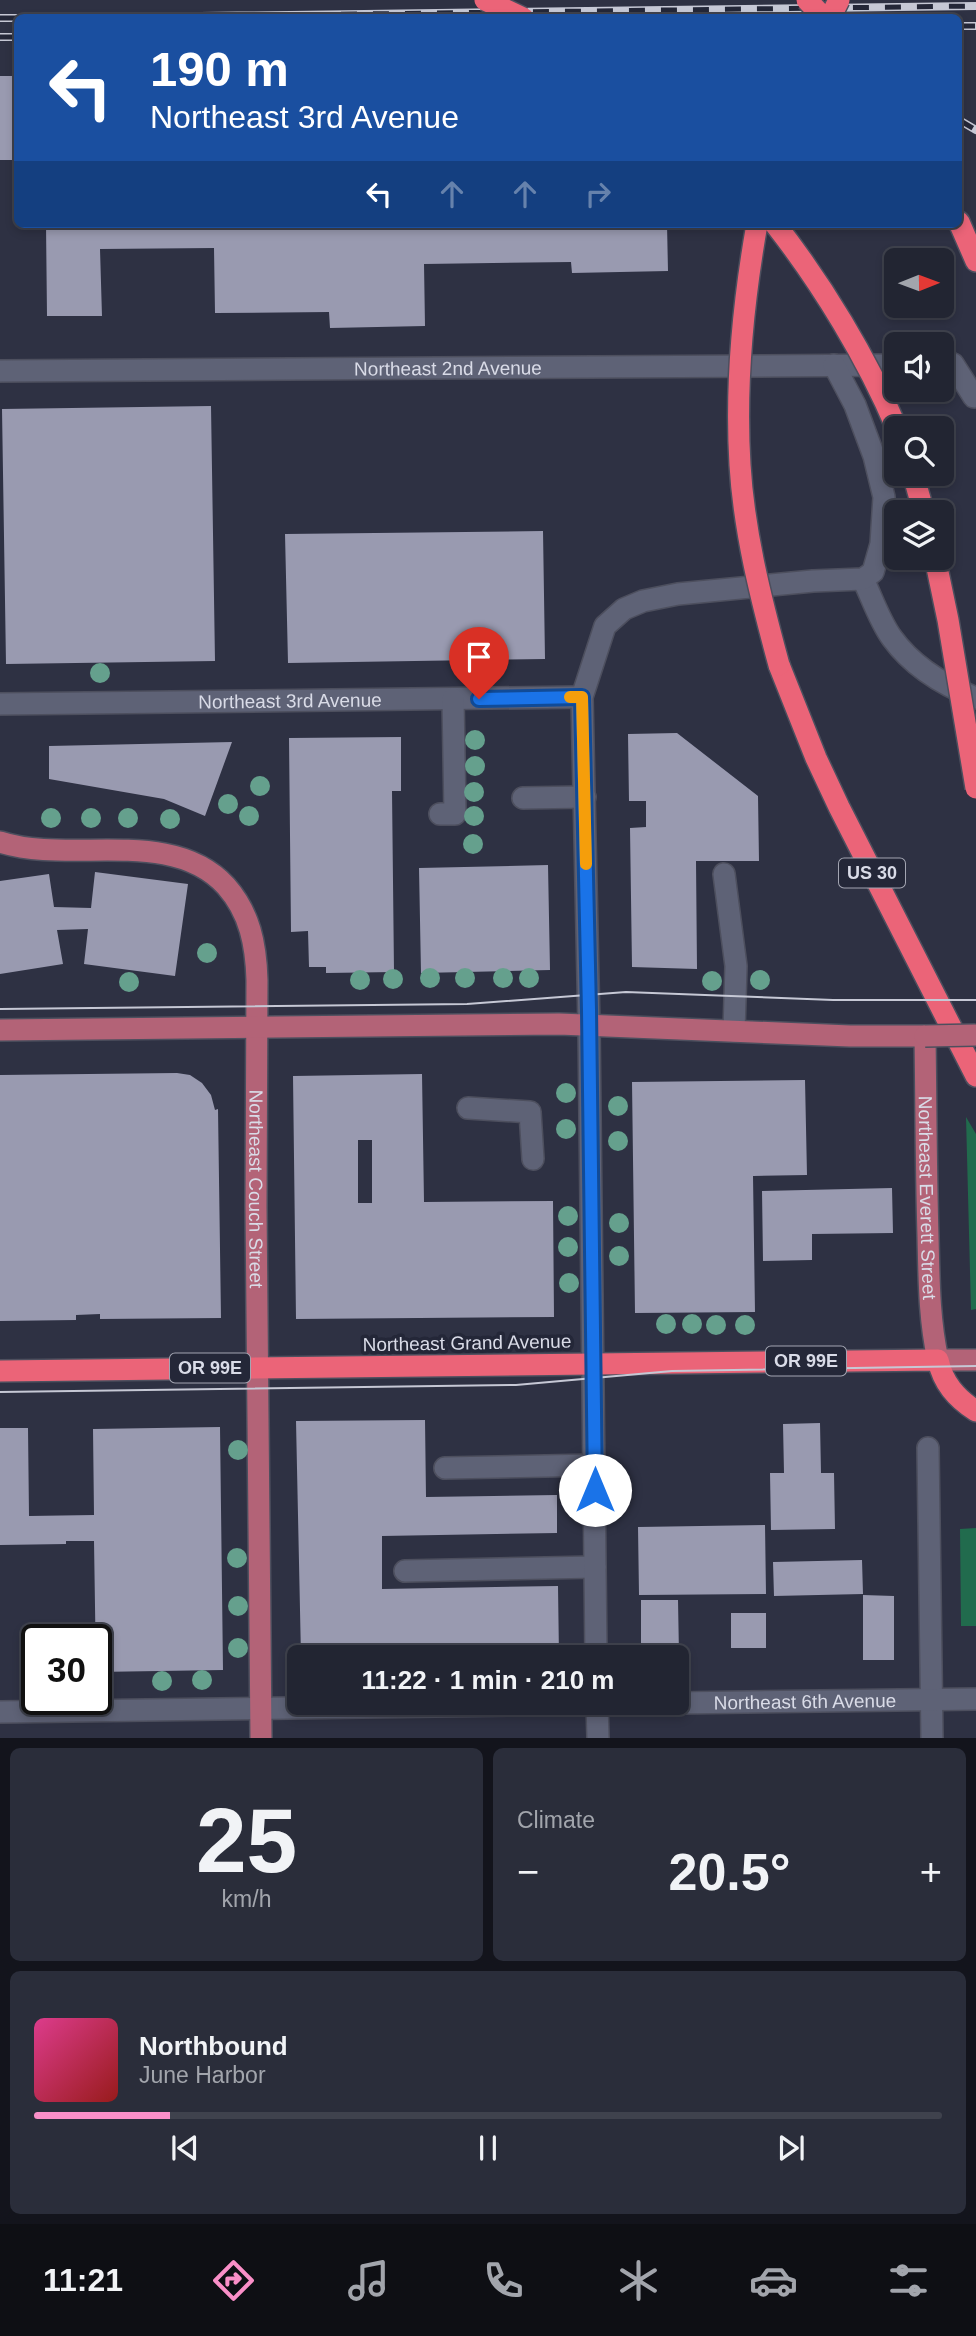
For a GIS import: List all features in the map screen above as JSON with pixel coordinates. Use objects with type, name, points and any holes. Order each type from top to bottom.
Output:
[{"type":"highway","points":[[485,0],[515,14]]},
{"type":"highway","points":[[807,0],[820,14]]},
{"type":"highway","name":"US 30","points":[[756,228],[748,278],[741,353],[740,466],[754,565],[779,664],[839,807],[976,1076]]},
{"type":"highway","points":[[778,228],[844,327],[891,416]]},
{"type":"highway","points":[[962,228],[976,261]]},
{"type":"highway","points":[[938,570],[976,788]]},
{"type":"highway","points":[[938,1360],[946,1382],[954,1394],[976,1411]]},
{"type":"highway","name":"Northeast Grand Avenue","points":[[0,1371],[938,1360]]},
{"type":"main road","name":"Northeast Couch Street","points":[[0,842],[36,850],[172,855],[198,864],[219,879],[235,896],[249,921],[257,966],[261,1738]]},
{"type":"main road","points":[[0,858],[36,850]]},
{"type":"main road","points":[[0,1030],[506,1024],[850,1036],[976,1035]]},
{"type":"main road","name":"Northeast Everett Street","points":[[925,1036],[930,1317],[938,1360]]},
{"type":"main road","name":"Northeast Grand Avenue","points":[[938,1360],[976,1360]]},
{"type":"street","points":[[596,1645],[589,1026],[582,697],[605,626],[624,609],[643,601],[692,593],[863,579],[873,572],[881,544],[884,497],[874,456],[855,405],[834,365]]},
{"type":"street","name":"Northeast 2nd Avenue","points":[[0,371],[884,365]]},
{"type":"street","points":[[954,373],[974,397],[976,396]]},
{"type":"street","points":[[863,579],[891,638],[924,672],[953,689],[976,698]]},
{"type":"street","name":"Northeast 3rd Avenue","points":[[0,704],[582,697]]},
{"type":"street","points":[[440,814],[455,814],[453,699]]},
{"type":"street","points":[[523,798],[585,797]]},
{"type":"street","points":[[724,874],[736,966],[734,1031]]},
{"type":"street","points":[[468,1108],[530,1112],[533,1159]]},
{"type":"street","points":[[928,1448],[932,1738]]},
{"type":"street","points":[[445,1468],[595,1465]]},
{"type":"street","points":[[405,1571],[595,1567]]},
{"type":"street","name":"Northeast 6th Avenue","points":[[689,1703],[976,1699]]},
{"type":"street","points":[[0,1712],[287,1708]]},
{"type":"street","points":[[597,1715],[598,1738]]},
{"type":"green space","points":[[966,1117],[976,1134],[976,1309],[971,1310]]},
{"type":"green space","points":[[976,1528],[976,1626],[961,1626],[960,1529]]},
{"type":"building","points":[[0,76],[14,76],[14,160],[0,160]]},
{"type":"building","points":[[46,228],[667,228],[668,271],[572,273],[571,262],[424,264],[425,326],[330,328],[329,312],[215,313],[214,248],[100,249],[102,316],[47,316]]},
{"type":"building","points":[[211,406],[215,661],[6,664],[2,409]]},
{"type":"building","points":[[543,531],[545,659],[288,663],[285,534]]},
{"type":"building","points":[[677,733],[758,796],[759,861],[696,861],[697,969],[632,967],[630,828],[646,827],[646,801],[629,801],[628,734]]},
{"type":"building","points":[[401,737],[401,791],[392,791],[394,972],[326,973],[326,967],[309,967],[308,931],[291,932],[289,738]]},
{"type":"building","points":[[232,742],[205,816],[164,799],[49,779],[49,746]]},
{"type":"building","points":[[548,865],[550,970],[421,973],[419,868]]},
{"type":"building","points":[[95,872],[188,884],[175,976],[84,964],[88,929],[57,930],[63,964],[0,974],[0,881],[49,874],[54,907],[91,908]]},
{"type":"building","points":[[422,1074],[424,1202],[553,1201],[554,1317],[296,1319],[293,1076]],"holes":[[[358,1140],[372,1140],[372,1203],[358,1203]]]},
{"type":"building","points":[[0,1075],[190,1075],[202,1083],[211,1095],[215,1110],[218,1109],[221,1318],[100,1319],[100,1314],[76,1315],[76,1320],[0,1321]]},
{"type":"building","points":[[805,1080],[807,1175],[753,1176],[755,1312],[635,1313],[632,1082]]},
{"type":"building","points":[[892,1188],[893,1233],[812,1234],[812,1260],[763,1261],[762,1191]]},
{"type":"building","points":[[425,1420],[426,1497],[557,1495],[557,1533],[382,1536],[382,1589],[558,1586],[559,1645],[301,1645],[296,1421]]},
{"type":"building","points":[[820,1423],[821,1473],[834,1473],[835,1529],[771,1530],[770,1473],[784,1473],[783,1424]]},
{"type":"building","points":[[220,1427],[223,1670],[112,1672],[112,1624],[95,1624],[94,1541],[0,1545],[0,1428],[28,1428],[29,1516],[94,1515],[93,1429]]},
{"type":"building","points":[[765,1525],[766,1594],[639,1595],[638,1527]]},
{"type":"building","points":[[862,1560],[863,1594],[774,1596],[773,1562]]},
{"type":"building","points":[[863,1595],[894,1596],[894,1660],[863,1660]]},
{"type":"building","points":[[641,1600],[678,1600],[679,1645],[641,1645]]},
{"type":"building","points":[[731,1613],[766,1613],[766,1648],[731,1648]]},
{"type":"tram line","points":[[0,1009],[467,1004],[626,992],[833,1000],[976,1000]]},
{"type":"tram line","points":[[0,1392],[516,1385],[672,1371],[976,1366]]},
{"type":"railway","points":[[361,14],[976,6]]},
{"type":"railway","points":[[0,18],[14,18]]},
{"type":"railway","points":[[962,26],[976,26]]},
{"type":"railway","points":[[0,37],[14,37]]},
{"type":"railway","points":[[962,122],[976,130]]},
{"type":"slow traffic","points":[[570,697],[582,697],[586,864]]},
{"type":"route","points":[[479,699],[582,697],[595,1490]]}]
